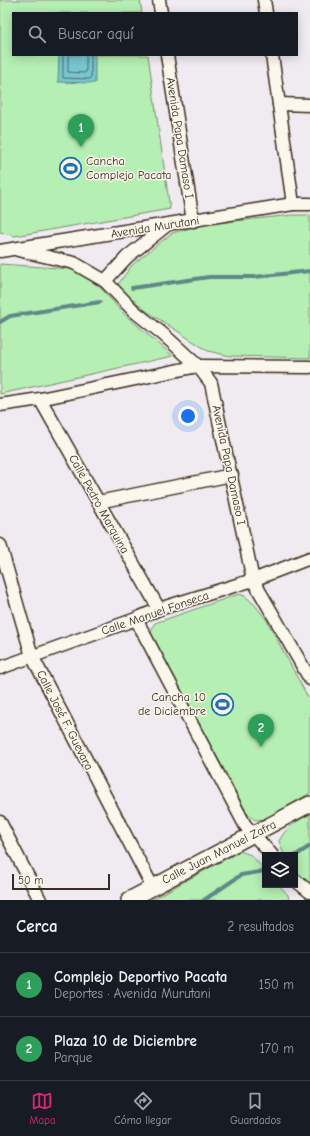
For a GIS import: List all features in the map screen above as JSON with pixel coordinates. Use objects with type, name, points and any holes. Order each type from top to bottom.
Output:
[{"type":"street","points":[[159,0],[161,12]]},
{"type":"street","points":[[264,0],[266,12]]},
{"type":"street","name":"Avenida Papa Damaso I","points":[[167,56],[193,221]]},
{"type":"street","points":[[272,56],[292,204]]},
{"type":"street","points":[[279,104],[310,105]]},
{"type":"street","name":"Avenida Murutani","points":[[4,248],[168,225],[292,204],[310,204]]},
{"type":"street","points":[[105,281],[127,257],[168,225]]},
{"type":"street","name":"Avenida Papa Damaso I","points":[[4,248],[74,263],[105,281],[134,311],[164,335],[198,366],[211,383],[232,475],[253,580],[310,679]]},
{"type":"street","points":[[0,405],[40,399],[198,366],[310,367]]},
{"type":"street","name":"Calle Pedro Marquina","points":[[40,399],[159,609]]},
{"type":"street","points":[[98,502],[232,475]]},
{"type":"street","name":"Calle José F. Guevara","points":[[0,545],[32,656],[152,886]]},
{"type":"street","name":"Calle Manuel Fonseca","points":[[0,668],[136,619],[159,609],[253,580],[310,558]]},
{"type":"street","points":[[136,619],[245,825],[269,852]]},
{"type":"street","name":"Calle Juan Manuel Zafra","points":[[129,900],[152,886],[254,835],[310,804]]},
{"type":"street","points":[[0,822],[3,836],[40,900]]},
{"type":"street","points":[[298,882],[310,892]]},
{"type":"green space","points":[[0,0],[140,0],[142,12],[12,12],[12,56],[148,56],[170,209],[15,236],[0,232]]},
{"type":"green space","points":[[293,215],[310,215],[310,358],[230,356],[208,351],[145,310],[117,286],[132,265],[172,233],[206,224]]},
{"type":"green space","points":[[0,264],[72,269],[99,286],[123,313],[173,356],[0,394]]},
{"type":"green space","points":[[239,594],[245,596],[254,604],[266,619],[310,701],[310,793],[265,819],[255,820],[247,813],[151,633],[152,627],[155,623]]},
{"type":"green space","points":[[310,814],[310,887],[298,874],[298,852],[283,852],[279,841],[288,828]]},
{"type":"green space","points":[[240,851],[251,855],[262,867],[262,888],[282,888],[288,895],[289,900],[151,900]]},
{"type":"water","points":[[59,56],[95,56],[95,83],[58,82]]},
{"type":"waterway","points":[[132,288],[209,277],[254,277],[310,271]]},
{"type":"waterway","points":[[0,322],[10,316],[100,302]]},
{"type":"waterway","points":[[298,854],[310,846]]},
{"type":"waterway","points":[[204,900],[241,875],[262,872]]},
{"type":"place","name":"Complejo Deportivo Pacata","points":[[81,147]]},
{"type":"place","name":"Cancha Complejo Pacata","points":[[71,168]]},
{"type":"place","name":"Cancha 10 de Diciembre","points":[[222,704]]},
{"type":"place","name":"Plaza 10 de Diciembre","points":[[261,747]]}]
